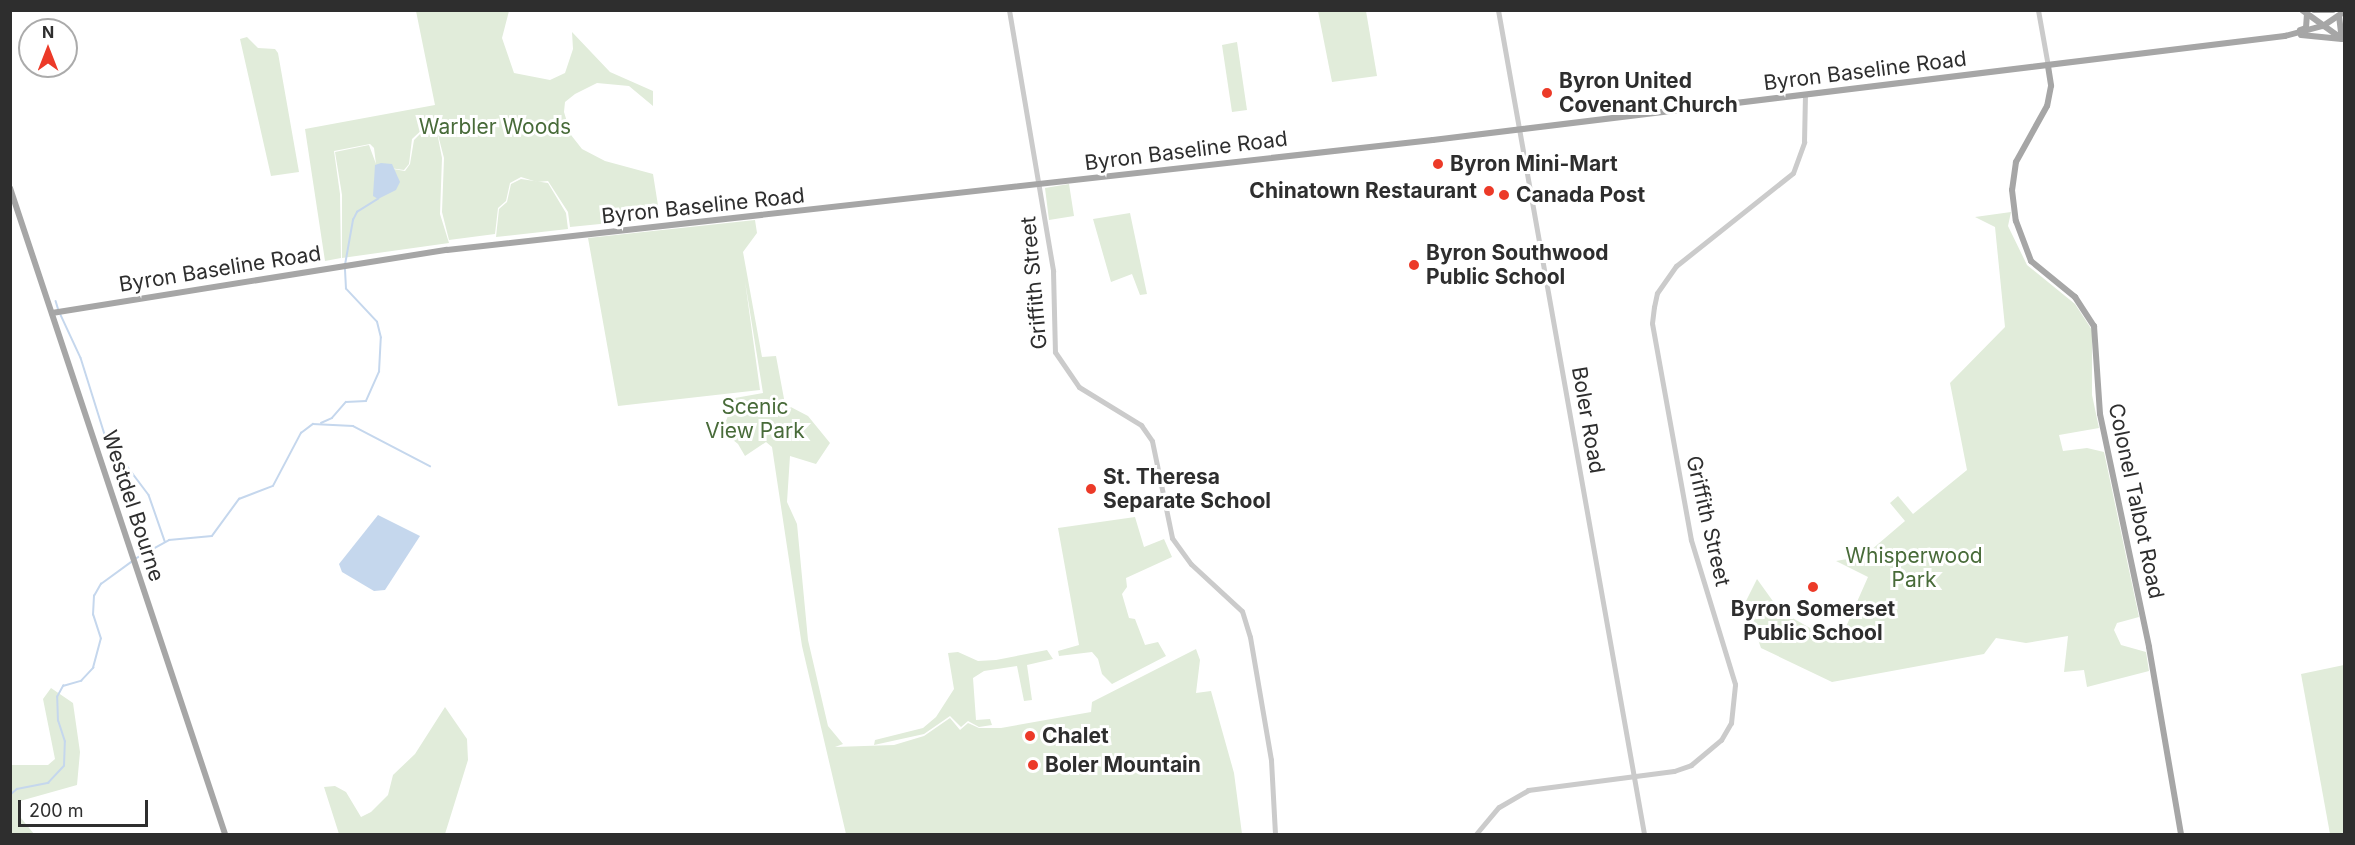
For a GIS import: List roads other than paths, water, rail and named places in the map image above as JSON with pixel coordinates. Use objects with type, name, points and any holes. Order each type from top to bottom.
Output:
[{"type":"main road","points":[[2314,10],[2333,10]]},
{"type":"main road","points":[[2304,12],[2343,40]]},
{"type":"main road","points":[[2285,36],[2306,28],[2304,12]]},
{"type":"main road","name":"Byron Baseline Road","points":[[52,312],[447,250],[1040,185],[2285,36],[2323,26],[2342,14]]},
{"type":"main road","points":[[2342,14],[2343,40]]},
{"type":"main road","points":[[2285,36],[2327,35],[2343,40]]},
{"type":"main road","name":"Colonel Talbot Road","points":[[2048,66],[2051,86],[2047,106],[2016,162],[2012,190],[2016,221],[2031,261],[2075,297],[2094,326],[2100,414],[2149,647],[2181,834]]},
{"type":"main road","name":"Westdel Bourne","points":[[10,188],[225,834]]},
{"type":"street","name":"Griffith Street","points":[[1009,10],[1053,271],[1052,339],[1062,368],[1079,387],[1141,425],[1152,441],[1172,538],[1191,564],[1242,611],[1250,637],[1271,760],[1275,834]]},
{"type":"street","name":"Boler Road","points":[[1498,10],[1644,834]]},
{"type":"street","points":[[2038,10],[2048,66]]},
{"type":"street","name":"Griffith Street","points":[[1476,834],[1499,807],[1528,790],[1674,771],[1704,758],[1731,723],[1735,684],[1691,540],[1653,323],[1657,293],[1676,266],[1793,173],[1804,142],[1805,94]]},
{"type":"water","points":[[392,164],[400,182],[396,190],[378,199],[373,196],[375,165]]},
{"type":"water","points":[[378,515],[420,536],[385,590],[374,591],[342,572],[339,564]]},
{"type":"waterway","points":[[345,265],[353,220],[357,212],[378,199]]},
{"type":"waterway","points":[[321,423],[332,418],[346,402],[366,401],[379,372],[381,338],[377,322],[346,289],[345,270]]},
{"type":"waterway","points":[[56,301],[59,311]]},
{"type":"waterway","points":[[61,315],[81,358],[106,438],[149,495],[165,541]]},
{"type":"waterway","points":[[135,559],[169,540],[212,536],[239,499],[273,486],[301,433],[313,424],[353,426],[430,466]]},
{"type":"waterway","points":[[10,795],[17,789],[48,783],[64,766],[65,742],[58,721],[57,697],[63,686],[81,681],[93,668],[101,639],[93,615],[94,596],[101,584],[131,562]]},
{"type":"place","name":"Byron United Covenant Church","points":[[1547,93]]},
{"type":"place","name":"Byron Mini-Mart","points":[[1438,164]]},
{"type":"place","name":"Chinatown Restaurant","points":[[1489,191]]},
{"type":"place","name":"Canada Post","points":[[1504,195]]},
{"type":"place","name":"Byron Southwood Public School","points":[[1414,265]]},
{"type":"place","name":"St. Theresa Separate School","points":[[1091,489]]},
{"type":"place","name":"Byron Somerset Public School","points":[[1813,587]]},
{"type":"place","name":"Chalet","points":[[1030,736]]},
{"type":"place","name":"Boler Mountain","points":[[1033,765]]},
{"type":"park label","name":"Warbler Woods","points":[[495,127]]},
{"type":"park label","name":"Scenic View Park","points":[[755,419]]},
{"type":"park label","name":"Whisperwood Park","points":[[1914,568]]}]
